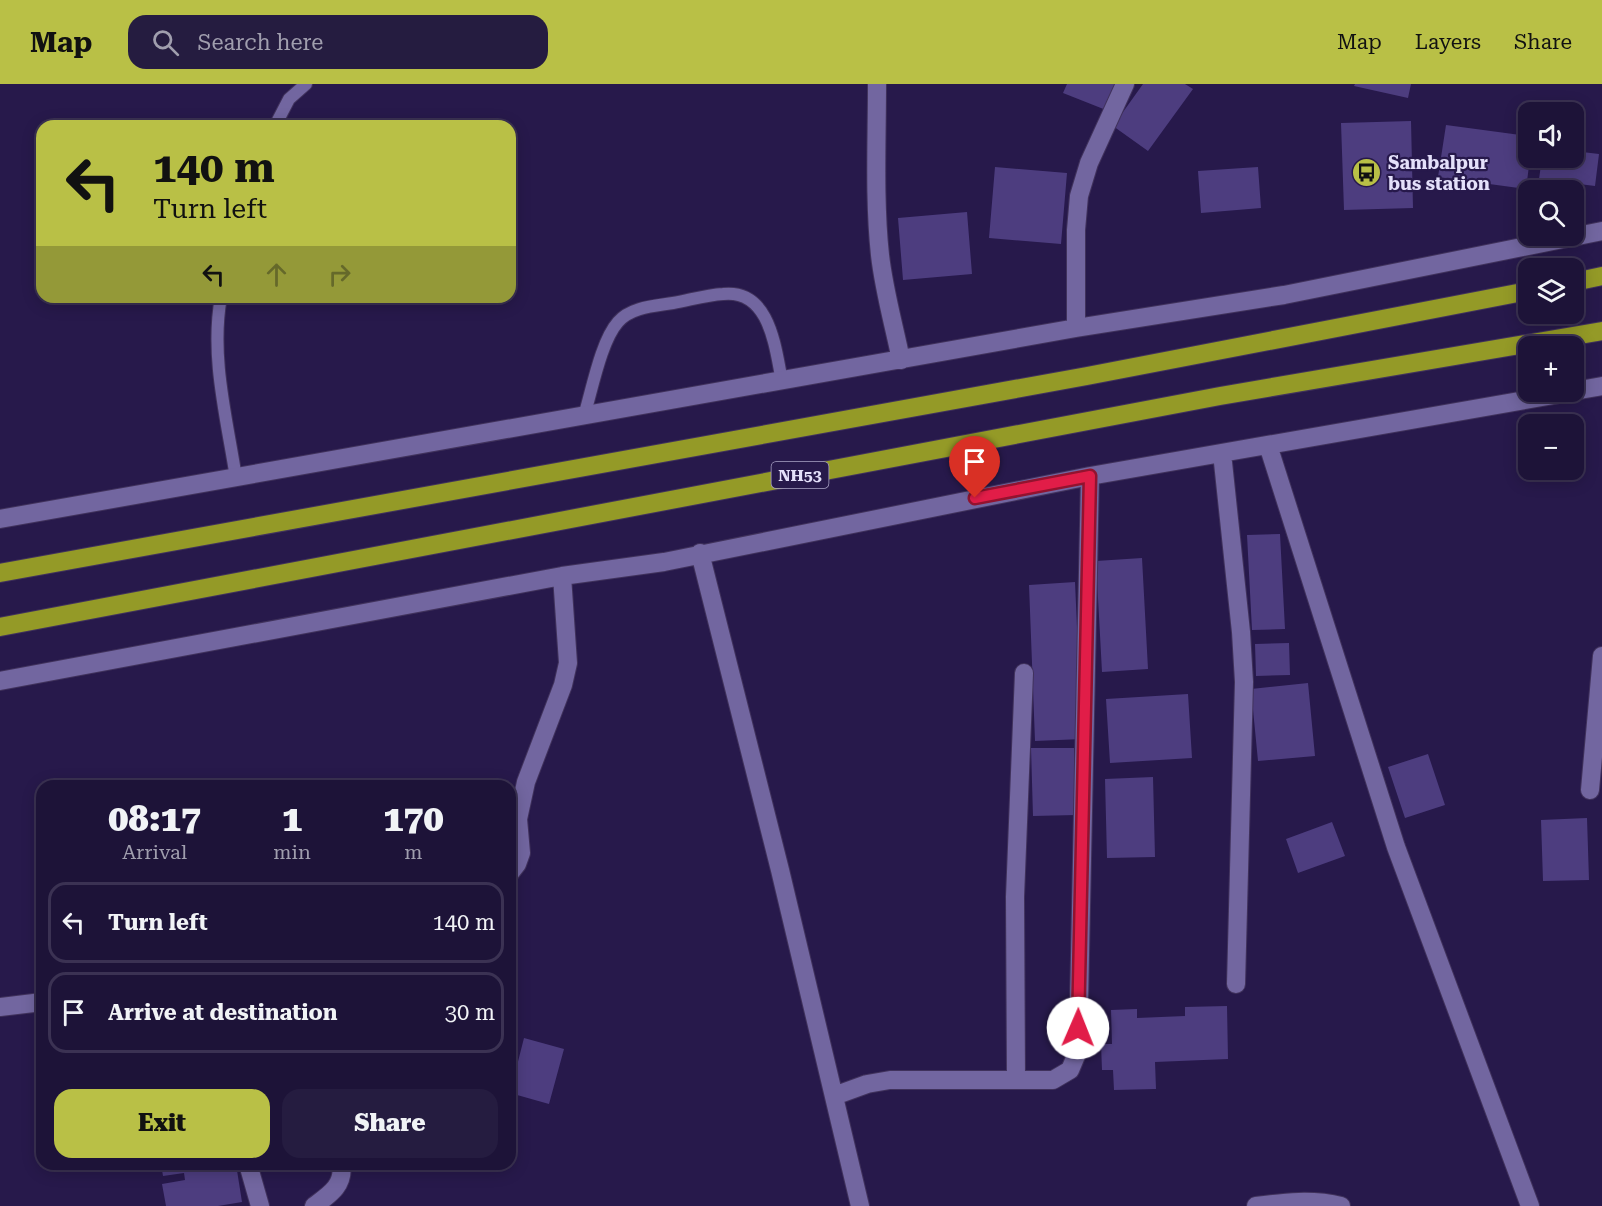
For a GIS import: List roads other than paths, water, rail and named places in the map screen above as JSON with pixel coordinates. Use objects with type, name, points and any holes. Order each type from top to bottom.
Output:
[{"type":"highway","points":[[1584,280],[1602,276]]},
{"type":"highway","points":[[0,573],[1052,383],[1518,293]]},
{"type":"highway","name":"NH53","points":[[0,627],[1220,396],[1602,331]]},
{"type":"street","points":[[877,84],[879,245],[884,283],[902,360]]},
{"type":"street","points":[[1076,328],[1076,230],[1079,196],[1089,163],[1125,84]]},
{"type":"street","points":[[0,519],[1076,328],[1284,295],[1602,231]]},
{"type":"street","points":[[1584,389],[1602,386]]},
{"type":"street","points":[[0,681],[562,576],[664,562],[1090,476],[1518,401]]},
{"type":"street","points":[[1268,445],[1396,847],[1530,1206]]},
{"type":"street","points":[[1222,453],[1244,682],[1236,984]]},
{"type":"street","points":[[834,1096],[867,1084],[890,1080],[1053,1080],[1070,1070],[1078,1051],[1090,476]]},
{"type":"street","points":[[700,553],[780,870],[860,1206]]},
{"type":"street","points":[[516,865],[521,853],[518,819],[526,782],[563,684],[568,663],[562,576]]},
{"type":"street","points":[[1590,790],[1602,656]]},
{"type":"street","points":[[1016,1080],[1015,897],[1024,674]]},
{"type":"street","points":[[0,1007],[36,1003]]},
{"type":"street","points":[[250,1170],[260,1206]]},
{"type":"street","points":[[314,1206],[332,1192],[340,1181],[341,1170]]},
{"type":"street","points":[[1256,1206],[1323,1201],[1341,1206]]},
{"type":"lane","points":[[278,120],[289,99],[306,84]]},
{"type":"lane","points":[[584,416],[607,340],[619,321],[641,308],[725,293],[748,297],[760,308],[772,332],[782,381]]},
{"type":"lane","points":[[220,303],[217,338],[218,363],[236,478]]},
{"type":"place","name":"Sambalpur bus station","points":[[1367,173]]}]
